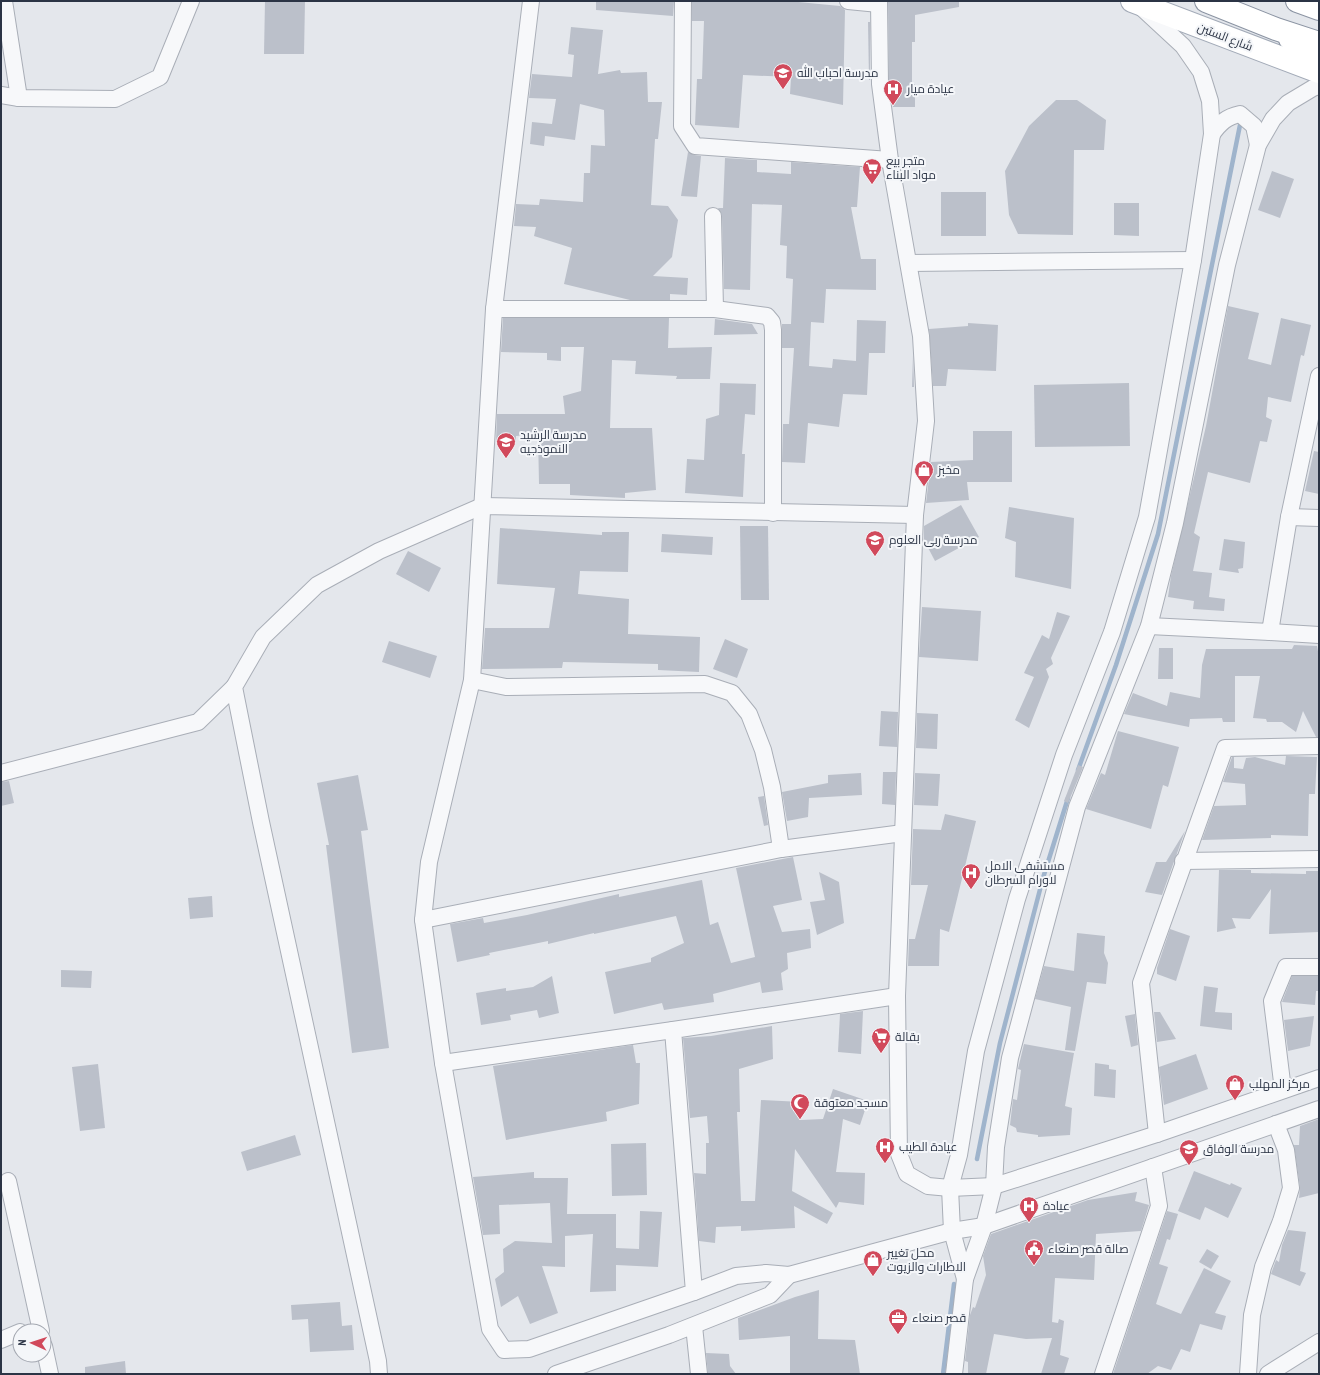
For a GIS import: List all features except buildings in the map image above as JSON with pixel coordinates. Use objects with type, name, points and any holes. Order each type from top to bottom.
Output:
[{"type":"main road","points":[[1206,1],[1276,29],[1319,43]]},
{"type":"main road","points":[[1297,1],[1319,9]]},
{"type":"main road","name":"شارع الستين","points":[[1134,2],[1319,72]]},
{"type":"main road","points":[[1276,29],[1319,62]]},
{"type":"street","points":[[4,1],[19,98]]},
{"type":"street","points":[[1,95],[19,98],[115,99],[160,77],[191,1]]},
{"type":"street","points":[[530,1],[494,309],[472,680],[429,862],[423,920],[443,1063],[490,1329],[504,1350],[530,1349],[736,1276],[766,1273],[789,1274],[952,1231],[984,1226],[1319,1109]]},
{"type":"street","points":[[683,1],[682,126],[695,146],[890,160]]},
{"type":"street","points":[[848,1],[879,2],[880,84],[890,160],[921,336],[926,421],[915,515],[897,996],[899,1154],[907,1174],[928,1186],[950,1188],[994,1186],[1157,1134],[1319,1078]]},
{"type":"street","points":[[965,1278],[952,1231],[950,1188],[958,1155],[976,1051],[1017,899],[1064,755],[1112,632],[1147,517],[1193,260],[1212,134],[1210,101],[1201,72],[1183,46],[1134,2]]},
{"type":"street","points":[[954,1374],[965,1278],[984,1226],[994,1186],[996,1146],[1010,1058],[1077,807],[1149,626],[1175,523],[1227,265],[1258,145],[1273,119],[1288,104],[1313,88],[1319,86]]},
{"type":"street","points":[[1212,134],[1219,124],[1229,116],[1240,114],[1254,126],[1258,145]]},
{"type":"street","points":[[713,216],[715,309]]},
{"type":"street","points":[[909,264],[1193,260]]},
{"type":"street","points":[[494,309],[715,309],[767,316],[772,322],[773,330],[773,513]]},
{"type":"street","points":[[1270,632],[1289,517],[1319,376]]},
{"type":"street","points":[[1,773],[198,722],[234,687],[263,637],[317,585],[379,551],[482,506],[915,515]]},
{"type":"street","points":[[1289,517],[1319,518]]},
{"type":"street","points":[[1149,626],[1319,636]]},
{"type":"street","points":[[472,680],[506,687],[706,684],[732,692],[749,714],[762,750],[772,787],[781,848]]},
{"type":"street","points":[[234,687],[261,822],[378,1360],[379,1374]]},
{"type":"street","points":[[1157,1134],[1141,983],[1183,861],[1225,748],[1319,746]]},
{"type":"street","points":[[423,920],[781,848],[904,833]]},
{"type":"street","points":[[1183,861],[1319,859]]},
{"type":"street","points":[[1283,1090],[1272,1001],[1286,967],[1319,967]]},
{"type":"street","points":[[443,1063],[897,996]]},
{"type":"street","points":[[674,1030],[694,1292]]},
{"type":"street","points":[[1248,1374],[1252,1315],[1263,1267],[1281,1221],[1291,1188],[1286,1150],[1276,1124]]},
{"type":"street","points":[[1103,1374],[1159,1206],[1153,1167]]},
{"type":"street","points":[[8,1181],[39,1323]]},
{"type":"street","points":[[556,1374],[694,1326],[770,1295],[789,1274]]},
{"type":"street","points":[[694,1326],[699,1374]]},
{"type":"street","points":[[1,1340],[12,1335]]},
{"type":"street","points":[[1274,1373],[1319,1342]]},
{"type":"street","points":[[48,1363],[50,1374]]},
{"type":"waterway","points":[[1078,770],[1116,665],[1158,534],[1240,125]]},
{"type":"waterway","points":[[977,1159],[1000,1043],[1043,878],[1068,798]]},
{"type":"waterway","points":[[943,1374],[954,1284]]},
{"type":"place","name":"مدرسة احباب الله","points":[[783,90]]},
{"type":"place","name":"عيادة ميار","points":[[893,106]]},
{"type":"place","name":"متجر بيع مواد البناء","points":[[872,185]]},
{"type":"place","name":"مدرسة الرشيد النموذجيه","points":[[506,459]]},
{"type":"place","name":"مخبز","points":[[924,487]]},
{"type":"place","name":"مدرسة ربى العلوم","points":[[875,557]]},
{"type":"place","name":"مستشفى الامل لاورام السرطان","points":[[971,890]]},
{"type":"place","name":"بقالة","points":[[881,1054]]},
{"type":"place","name":"مركز المهلب","points":[[1235,1101]]},
{"type":"place","name":"مسجد معتوقة","points":[[800,1120]]},
{"type":"place","name":"عيادة الطيب","points":[[885,1164]]},
{"type":"place","name":"مدرسة الوفاق","points":[[1189,1166]]},
{"type":"place","name":"عيادة","points":[[1029,1223]]},
{"type":"place","name":"صالة قصر صنعاء","points":[[1034,1266]]},
{"type":"place","name":"محل تغيير الاطارات والزيوت","points":[[873,1277]]},
{"type":"place","name":"قصر صنعاء","points":[[898,1335]]}]
